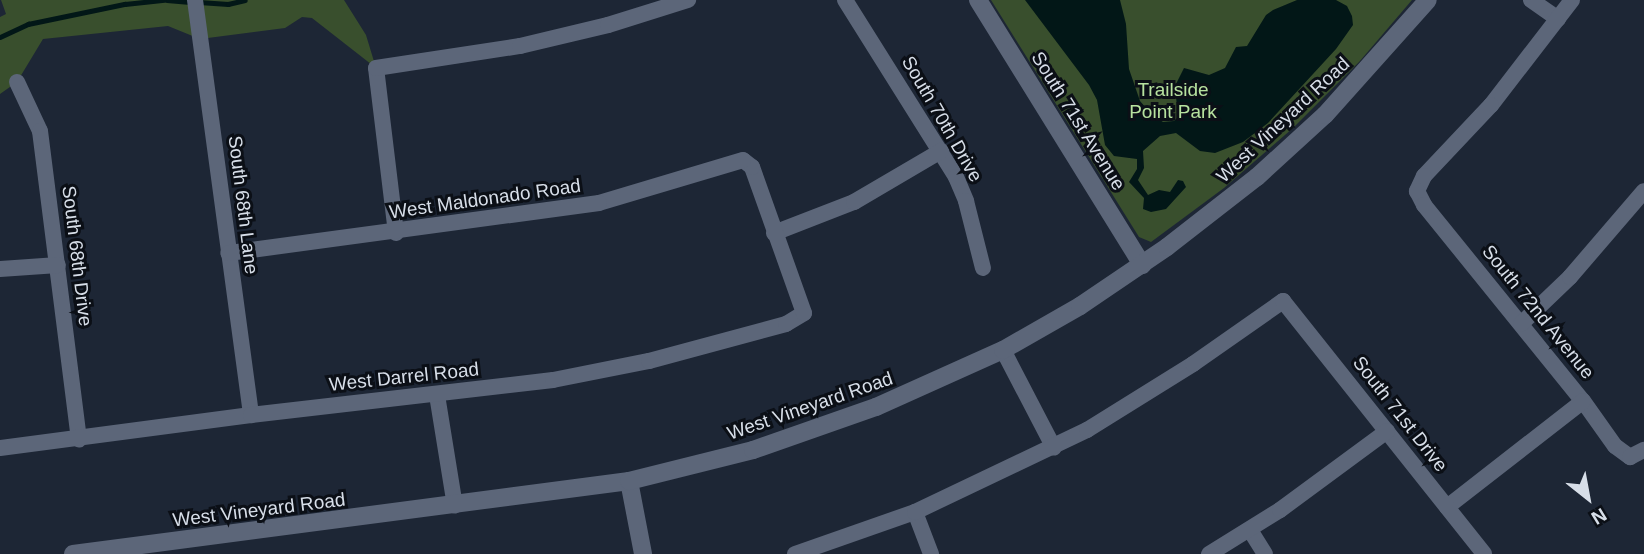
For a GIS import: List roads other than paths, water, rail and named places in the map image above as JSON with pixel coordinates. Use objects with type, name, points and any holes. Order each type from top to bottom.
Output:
[{"type":"street","points":[[396,233],[376,68],[520,46],[608,26],[688,0]]},
{"type":"street","name":"South 70th Drive","points":[[845,0],[940,151],[966,201],[983,268]]},
{"type":"street","name":"South 71st Avenue","points":[[978,0],[1142,265]]},
{"type":"street","name":"West Vineyard Road","points":[[74,554],[629,481],[713,461],[834,424],[920,389],[1003,350],[1080,306],[1199,224],[1295,142],[1359,78],[1428,0]]},
{"type":"street","points":[[1531,0],[1558,19],[1572,0]]},
{"type":"street","name":"South 68th Lane","points":[[196,4],[251,415]]},
{"type":"street","name":"South 72nd Avenue","points":[[1558,19],[1491,105],[1424,176],[1417,191],[1424,205],[1583,401],[1615,446],[1637,453]]},
{"type":"street","name":"South 68th Drive","points":[[17,82],[40,131],[79,440]]},
{"type":"street","points":[[774,233],[854,202],[940,151]]},
{"type":"street","name":"West Maldonado Road","points":[[228,253],[396,233],[599,203],[743,160],[752,167],[774,233]]},
{"type":"street","points":[[1521,324],[1570,277],[1644,191]]},
{"type":"street","name":"West Darrel Road","points":[[0,448],[79,440],[251,415],[553,380],[649,361],[786,324],[804,313],[774,233]]},
{"type":"street","points":[[0,269],[58,265]]},
{"type":"street","name":"South 71st Drive","points":[[1054,448],[1144,396],[1283,300],[1484,554]]},
{"type":"street","points":[[795,554],[915,512],[1054,448],[1003,350]]},
{"type":"street","points":[[437,395],[455,506]]},
{"type":"street","points":[[1447,507],[1583,401]]},
{"type":"street","points":[[1209,554],[1250,530],[1387,431]]},
{"type":"street","points":[[629,481],[643,554]]},
{"type":"street","points":[[915,512],[931,554]]},
{"type":"street","points":[[1250,530],[1265,554]]},
{"type":"waterway","points":[[0,37],[28,24],[125,4],[164,0]]},
{"type":"waterway","points":[[167,0],[190,2]]},
{"type":"waterway","points":[[199,2],[228,4],[245,0]]},
{"type":"park label","name":"Trailside Point Park","points":[[1173,101]]}]
